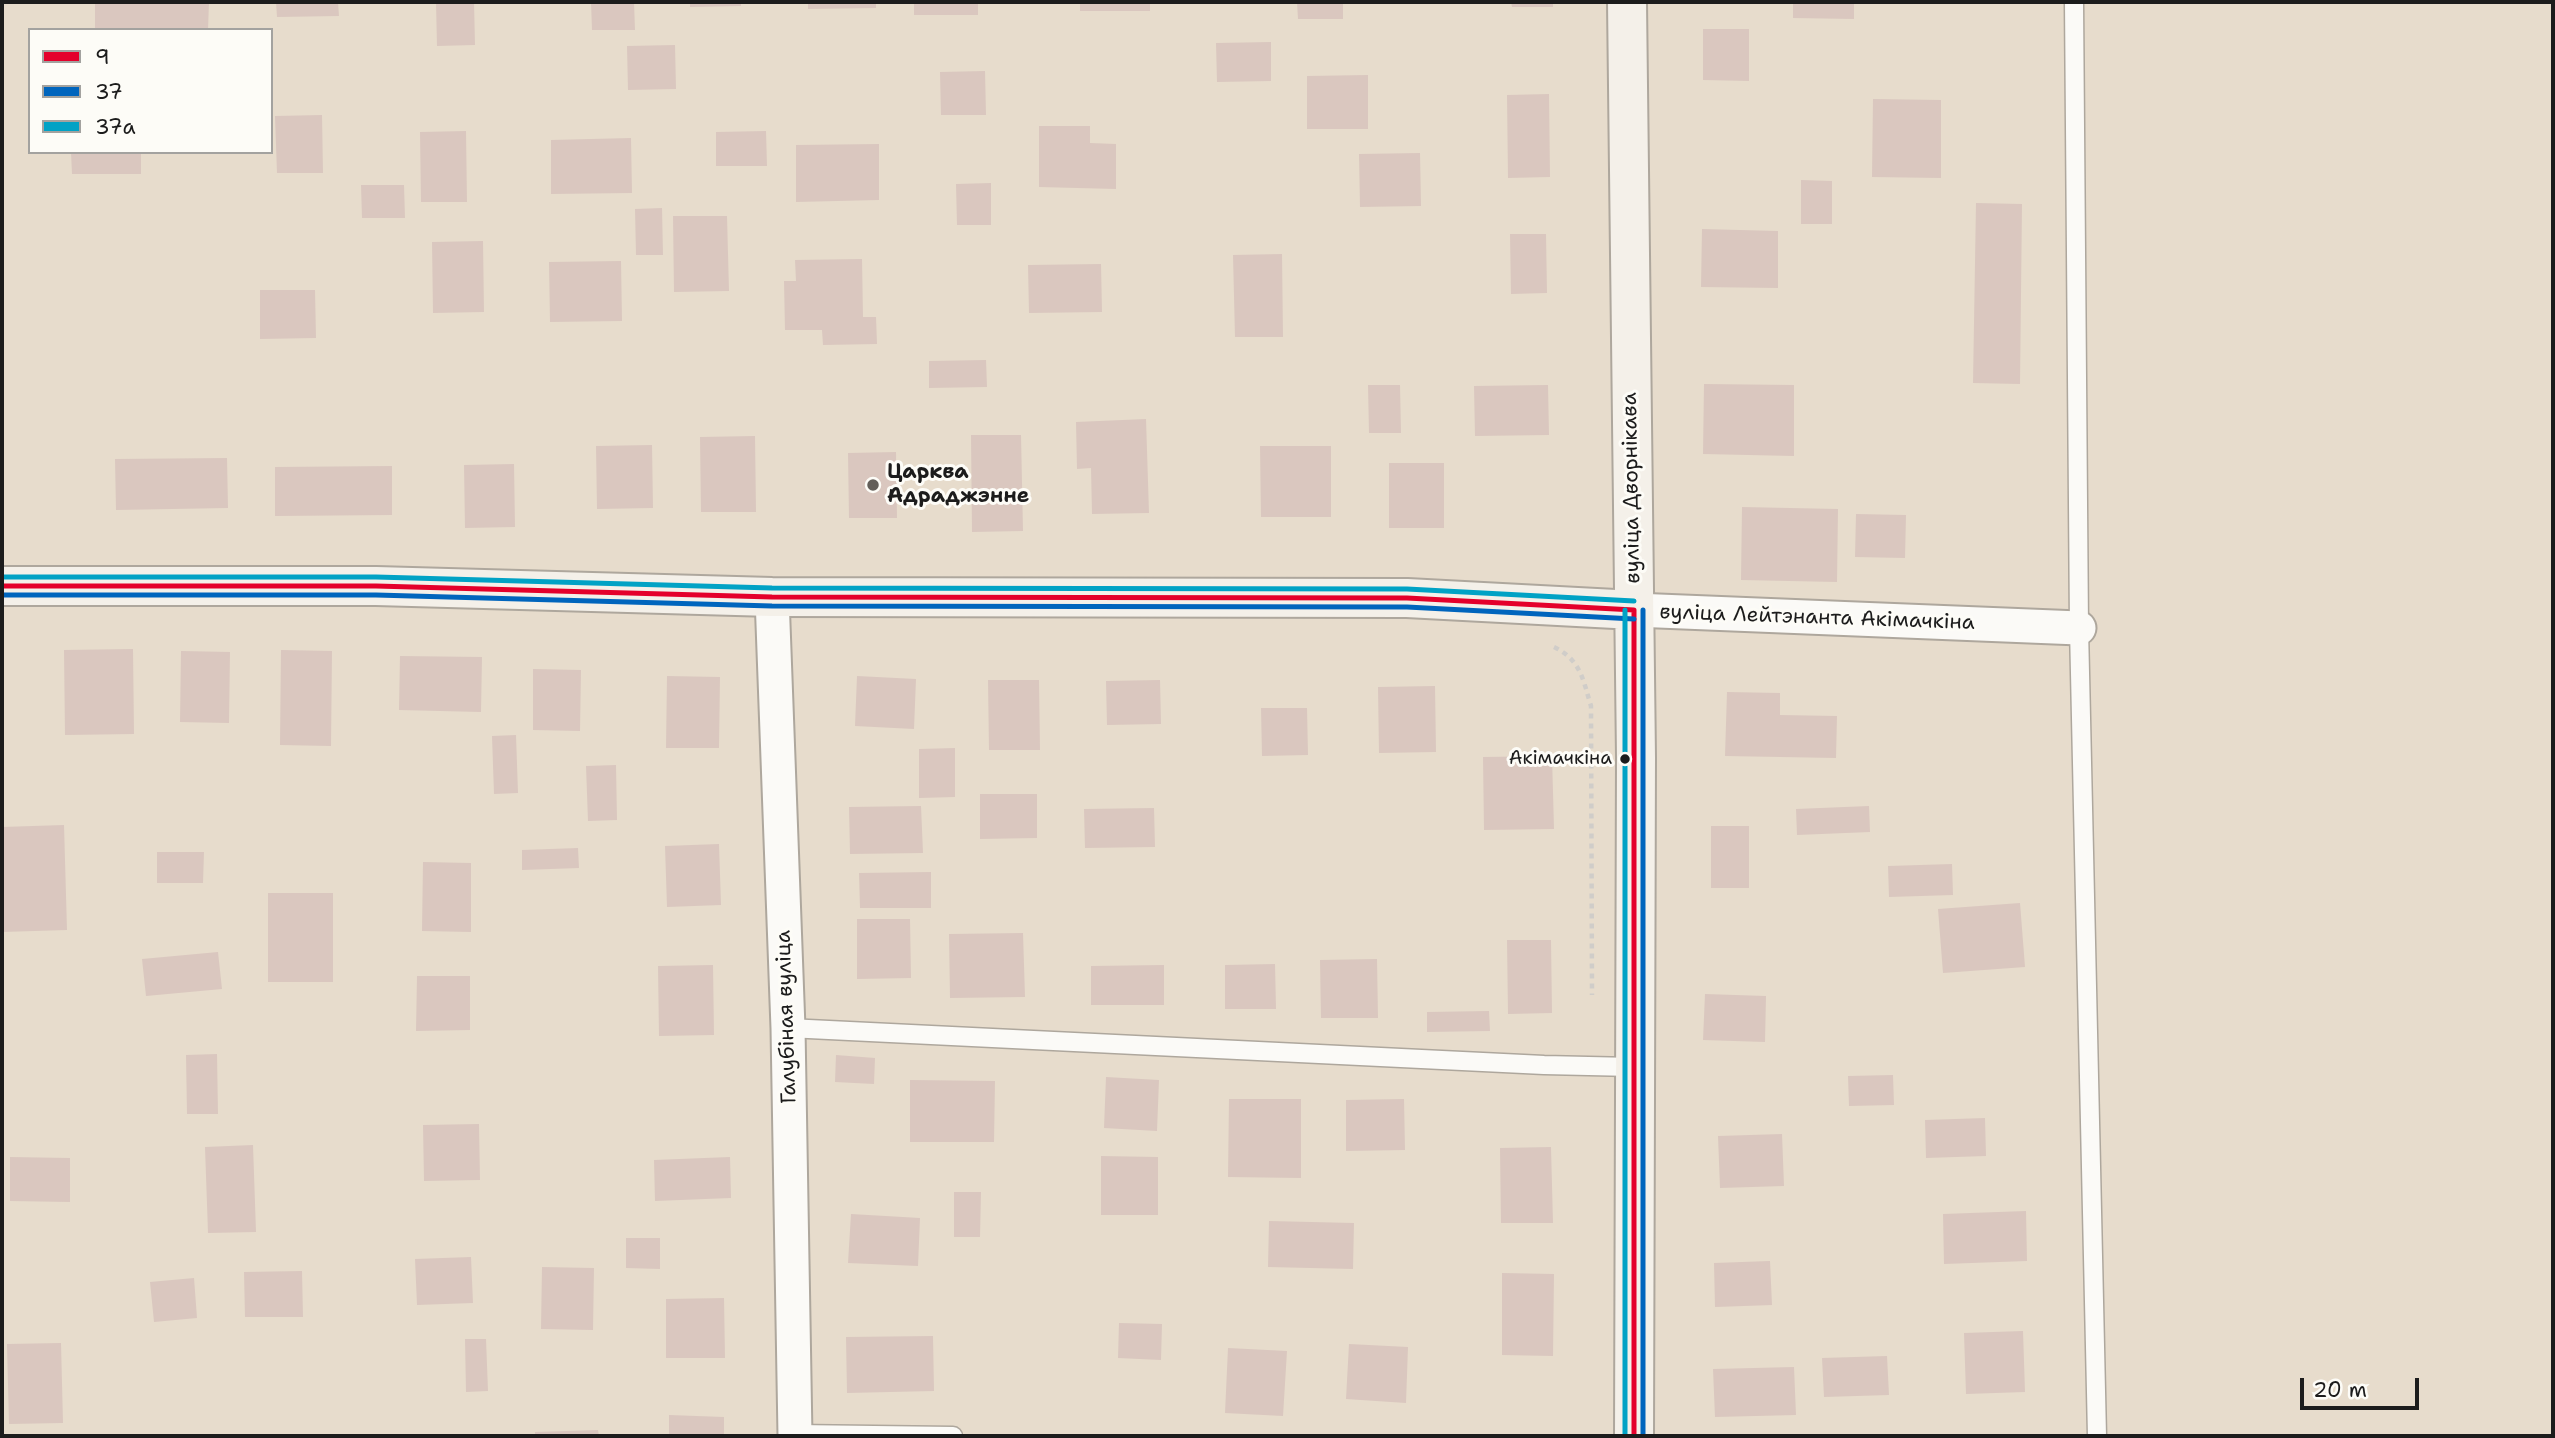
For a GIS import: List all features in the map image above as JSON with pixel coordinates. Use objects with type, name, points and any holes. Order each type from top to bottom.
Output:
[{"type":"main road","name":"вуліца Дворнікава","points":[[1627,2],[1636,758],[1634,1436]]},
{"type":"main road","name":"вуліца Лейтэнанта Акімачкіна","points":[[2,586],[376,586],[772,597],[1407,598],[1634,610]]},
{"type":"street","name":"Галубіная вуліца","points":[[772,597],[788,1028],[795,1435]]},
{"type":"street","name":"вуліца Лейтэнанта Акімачкіна","points":[[1634,610],[2078,628]]},
{"type":"lane","points":[[2074,2],[2078,628],[2097,1436]]},
{"type":"lane","points":[[788,1028],[1530,1064],[1633,1066]]},
{"type":"lane","points":[[795,1435],[953,1436]]},
{"type":"path","points":[[1552,646],[1579,666],[1591,706],[1592,996]]},
{"type":"building","points":[[95,2],[209,2],[208,28],[95,28]]},
{"type":"building","points":[[276,2],[338,2],[339,16],[277,17]]},
{"type":"building","points":[[436,2],[474,2],[475,45],[437,46]]},
{"type":"building","points":[[591,2],[634,2],[635,30],[592,30]]},
{"type":"building","points":[[690,2],[741,2],[741,6],[690,7]]},
{"type":"building","points":[[808,2],[876,2],[876,8],[808,9]]},
{"type":"building","points":[[914,2],[978,2],[978,15],[914,15]]},
{"type":"building","points":[[1080,2],[1150,2],[1150,11],[1080,11]]},
{"type":"building","points":[[1297,2],[1343,2],[1343,19],[1298,19]]},
{"type":"building","points":[[1511,2],[1553,2],[1553,7],[1512,7]]},
{"type":"building","points":[[1793,2],[1854,2],[1854,19],[1793,18]]},
{"type":"building","points":[[1703,29],[1749,29],[1749,81],[1703,80]]},
{"type":"building","points":[[1271,42],[1271,81],[1217,82],[1216,43]]},
{"type":"building","points":[[675,45],[676,89],[628,90],[627,46]]},
{"type":"building","points":[[985,71],[986,115],[941,115],[940,72]]},
{"type":"building","points":[[1368,75],[1368,129],[1307,129],[1307,76]]},
{"type":"building","points":[[1549,94],[1550,177],[1508,178],[1507,95]]},
{"type":"building","points":[[1873,99],[1941,100],[1941,178],[1872,177]]},
{"type":"building","points":[[322,115],[323,173],[277,173],[275,116]]},
{"type":"building","points":[[1039,126],[1090,126],[1090,143],[1116,144],[1116,189],[1039,187]]},
{"type":"building","points":[[466,131],[467,202],[421,202],[420,132]]},
{"type":"building","points":[[766,131],[767,166],[716,166],[716,132]]},
{"type":"building","points":[[631,138],[632,193],[551,194],[551,140]]},
{"type":"building","points":[[879,144],[879,200],[796,202],[796,145]]},
{"type":"building","points":[[1420,153],[1421,206],[1360,207],[1359,154]]},
{"type":"building","points":[[71,154],[141,154],[141,174],[72,174]]},
{"type":"building","points":[[1801,180],[1832,181],[1832,224],[1801,224]]},
{"type":"building","points":[[991,183],[991,225],[957,225],[956,184]]},
{"type":"building","points":[[361,185],[404,185],[405,218],[362,218]]},
{"type":"building","points":[[1976,203],[2022,204],[2020,384],[1973,383]]},
{"type":"building","points":[[662,208],[663,255],[636,255],[635,209]]},
{"type":"building","points":[[673,216],[727,216],[729,291],[674,292]]},
{"type":"building","points":[[1702,229],[1778,231],[1778,288],[1701,287]]},
{"type":"building","points":[[1510,234],[1546,234],[1547,293],[1511,294]]},
{"type":"building","points":[[483,241],[484,312],[433,313],[432,242]]},
{"type":"building","points":[[1282,254],[1283,337],[1235,337],[1233,255]]},
{"type":"building","points":[[862,259],[863,317],[876,317],[877,344],[823,345],[822,330],[785,330],[784,281],[796,281],[795,260]]},
{"type":"building","points":[[621,261],[622,321],[550,322],[549,262]]},
{"type":"building","points":[[1101,264],[1102,312],[1029,313],[1028,265]]},
{"type":"building","points":[[260,290],[315,290],[316,338],[260,339]]},
{"type":"building","points":[[986,360],[987,387],[929,388],[929,361]]},
{"type":"building","points":[[1704,384],[1794,385],[1794,456],[1703,454]]},
{"type":"building","points":[[1368,385],[1400,385],[1401,433],[1369,433]]},
{"type":"building","points":[[1548,385],[1549,435],[1475,436],[1474,386]]},
{"type":"building","points":[[1146,419],[1149,513],[1092,514],[1091,468],[1077,469],[1076,422]]},
{"type":"building","points":[[971,435],[1021,435],[1023,531],[972,532]]},
{"type":"building","points":[[755,436],[756,512],[701,512],[700,437]]},
{"type":"building","points":[[652,445],[653,508],[597,509],[596,446]]},
{"type":"building","points":[[1260,446],[1331,446],[1331,517],[1261,517]]},
{"type":"building","name":"Царква Адраджэнне","points":[[896,452],[897,518],[849,518],[848,453]]},
{"type":"building","points":[[227,458],[228,508],[116,510],[115,459]]},
{"type":"building","points":[[1389,463],[1444,463],[1444,528],[1389,528]]},
{"type":"building","points":[[514,464],[515,527],[465,528],[464,465]]},
{"type":"building","points":[[392,466],[392,515],[275,516],[275,467]]},
{"type":"building","points":[[1742,507],[1838,509],[1837,582],[1741,580]]},
{"type":"building","points":[[1856,514],[1906,515],[1905,558],[1855,557]]},
{"type":"building","points":[[133,649],[134,734],[65,735],[64,650]]},
{"type":"building","points":[[281,650],[332,651],[331,746],[280,745]]},
{"type":"building","points":[[181,651],[230,652],[229,723],[180,722]]},
{"type":"building","points":[[400,656],[482,657],[481,712],[399,710]]},
{"type":"building","points":[[533,669],[581,670],[580,731],[533,730]]},
{"type":"building","points":[[667,676],[720,677],[719,748],[666,748]]},
{"type":"building","points":[[857,676],[916,679],[914,729],[855,726]]},
{"type":"building","points":[[988,680],[1039,680],[1040,750],[989,750]]},
{"type":"building","points":[[1160,680],[1161,724],[1107,725],[1106,681]]},
{"type":"building","points":[[1435,686],[1436,752],[1379,753],[1378,687]]},
{"type":"building","points":[[1727,692],[1780,693],[1780,715],[1837,716],[1836,758],[1725,756]]},
{"type":"building","points":[[1261,708],[1307,708],[1308,755],[1262,756]]},
{"type":"building","points":[[516,735],[518,793],[494,794],[492,736]]},
{"type":"building","points":[[955,748],[955,797],[919,798],[919,749]]},
{"type":"building","points":[[1552,756],[1554,829],[1484,830],[1483,757]]},
{"type":"building","points":[[616,765],[617,820],[588,821],[586,766]]},
{"type":"building","points":[[980,794],[1037,794],[1037,838],[980,839]]},
{"type":"building","points":[[921,806],[923,853],[850,854],[849,807]]},
{"type":"building","points":[[1869,806],[1870,832],[1797,835],[1796,809]]},
{"type":"building","points":[[1154,808],[1155,847],[1085,848],[1084,809]]},
{"type":"building","points":[[64,825],[67,930],[2,932],[2,827]]},
{"type":"building","points":[[1711,826],[1749,826],[1749,888],[1711,888]]},
{"type":"building","points":[[719,844],[721,905],[667,907],[665,846]]},
{"type":"building","points":[[578,848],[579,868],[522,870],[522,850]]},
{"type":"building","points":[[157,852],[204,852],[203,883],[157,883]]},
{"type":"building","points":[[423,862],[471,863],[471,932],[422,931]]},
{"type":"building","points":[[1952,864],[1953,895],[1889,897],[1888,866]]},
{"type":"building","points":[[931,872],[931,908],[860,908],[859,873]]},
{"type":"building","points":[[268,893],[333,893],[333,982],[268,982]]},
{"type":"building","points":[[2020,903],[2025,967],[1943,973],[1938,909]]},
{"type":"building","points":[[857,919],[910,919],[911,978],[857,979]]},
{"type":"building","points":[[1023,933],[1025,997],[950,998],[949,934]]},
{"type":"building","points":[[1507,940],[1551,940],[1552,1013],[1508,1014]]},
{"type":"building","points":[[218,952],[222,989],[146,996],[142,959]]},
{"type":"building","points":[[1377,959],[1378,1018],[1321,1018],[1320,960]]},
{"type":"building","points":[[1275,964],[1276,1009],[1225,1009],[1225,965]]},
{"type":"building","points":[[713,965],[714,1035],[659,1036],[658,966]]},
{"type":"building","points":[[1164,965],[1164,1005],[1091,1005],[1091,966]]},
{"type":"building","points":[[417,976],[470,976],[470,1030],[416,1031]]},
{"type":"building","points":[[1705,994],[1766,996],[1765,1042],[1703,1040]]},
{"type":"building","points":[[1489,1011],[1490,1031],[1427,1032],[1427,1012]]},
{"type":"building","points":[[217,1054],[218,1114],[187,1114],[186,1055]]},
{"type":"building","points":[[836,1055],[875,1058],[874,1084],[835,1082]]},
{"type":"building","points":[[1893,1075],[1894,1105],[1849,1106],[1848,1076]]},
{"type":"building","points":[[1106,1077],[1159,1080],[1157,1131],[1104,1128]]},
{"type":"building","points":[[910,1080],[995,1081],[994,1142],[910,1142]]},
{"type":"building","points":[[1229,1099],[1301,1099],[1301,1178],[1228,1177]]},
{"type":"building","points":[[1404,1099],[1405,1150],[1346,1151],[1346,1100]]},
{"type":"building","points":[[1985,1118],[1986,1156],[1926,1158],[1925,1120]]},
{"type":"building","points":[[479,1124],[480,1180],[424,1181],[423,1125]]},
{"type":"building","points":[[1782,1134],[1784,1186],[1720,1188],[1718,1136]]},
{"type":"building","points":[[253,1145],[256,1232],[208,1233],[205,1147]]},
{"type":"building","points":[[1551,1147],[1553,1223],[1501,1223],[1500,1148]]},
{"type":"building","points":[[1101,1156],[1158,1157],[1158,1215],[1101,1215]]},
{"type":"building","points":[[10,1157],[70,1158],[70,1202],[10,1201]]},
{"type":"building","points":[[730,1157],[731,1198],[655,1201],[654,1160]]},
{"type":"building","points":[[954,1192],[981,1192],[980,1237],[954,1237]]},
{"type":"building","points":[[2026,1211],[2027,1261],[1944,1264],[1943,1214]]},
{"type":"building","points":[[851,1214],[920,1218],[918,1266],[848,1263]]},
{"type":"building","points":[[1269,1221],[1354,1223],[1353,1269],[1268,1267]]},
{"type":"building","points":[[626,1238],[660,1238],[660,1269],[626,1268]]},
{"type":"building","points":[[471,1257],[473,1303],[417,1305],[415,1259]]},
{"type":"building","points":[[1770,1261],[1772,1305],[1715,1307],[1714,1263]]},
{"type":"building","points":[[542,1267],[594,1268],[593,1330],[541,1329]]},
{"type":"building","points":[[302,1271],[303,1317],[245,1317],[244,1272]]},
{"type":"building","points":[[1502,1273],[1554,1274],[1553,1356],[1502,1355]]},
{"type":"building","points":[[194,1278],[197,1318],[154,1322],[150,1282]]},
{"type":"building","points":[[724,1298],[725,1358],[666,1358],[666,1299]]},
{"type":"building","points":[[1119,1323],[1162,1324],[1161,1360],[1118,1358]]},
{"type":"building","points":[[2023,1331],[2025,1392],[1966,1394],[1964,1333]]},
{"type":"building","points":[[933,1336],[934,1391],[847,1393],[846,1337]]},
{"type":"building","points":[[465,1339],[486,1339],[488,1391],[466,1392]]},
{"type":"building","points":[[61,1343],[63,1423],[9,1424],[7,1344]]},
{"type":"building","points":[[1349,1344],[1408,1347],[1406,1403],[1346,1399]]},
{"type":"building","points":[[1228,1348],[1287,1351],[1283,1416],[1225,1413]]},
{"type":"building","points":[[1887,1356],[1889,1395],[1824,1397],[1822,1358]]},
{"type":"building","points":[[1794,1367],[1796,1415],[1715,1417],[1713,1369]]},
{"type":"building","points":[[669,1415],[724,1417],[724,1436],[669,1436]]},
{"type":"building","points":[[598,1430],[599,1436],[535,1436],[535,1432]]},
{"type":"transit line","name":"37а","points":[[2,577],[376,577],[772,588],[1407,589],[1634,601]]},
{"type":"transit line","name":"9","points":[[2,586],[376,586],[772,597],[1407,598],[1634,610]]},
{"type":"transit line","name":"37","points":[[2,595],[376,595],[772,606],[1407,607],[1634,619]]},
{"type":"transit line","name":"37а","points":[[1625,610],[1625,1436]]},
{"type":"transit line","name":"9","points":[[1634,610],[1634,1436]]},
{"type":"transit line","name":"37","points":[[1643,610],[1643,1436]]},
{"type":"place","name":"Царква Адраджэнне","points":[[873,485]]},
{"type":"place","name":"Акімачкіна","points":[[1625,759]]}]
